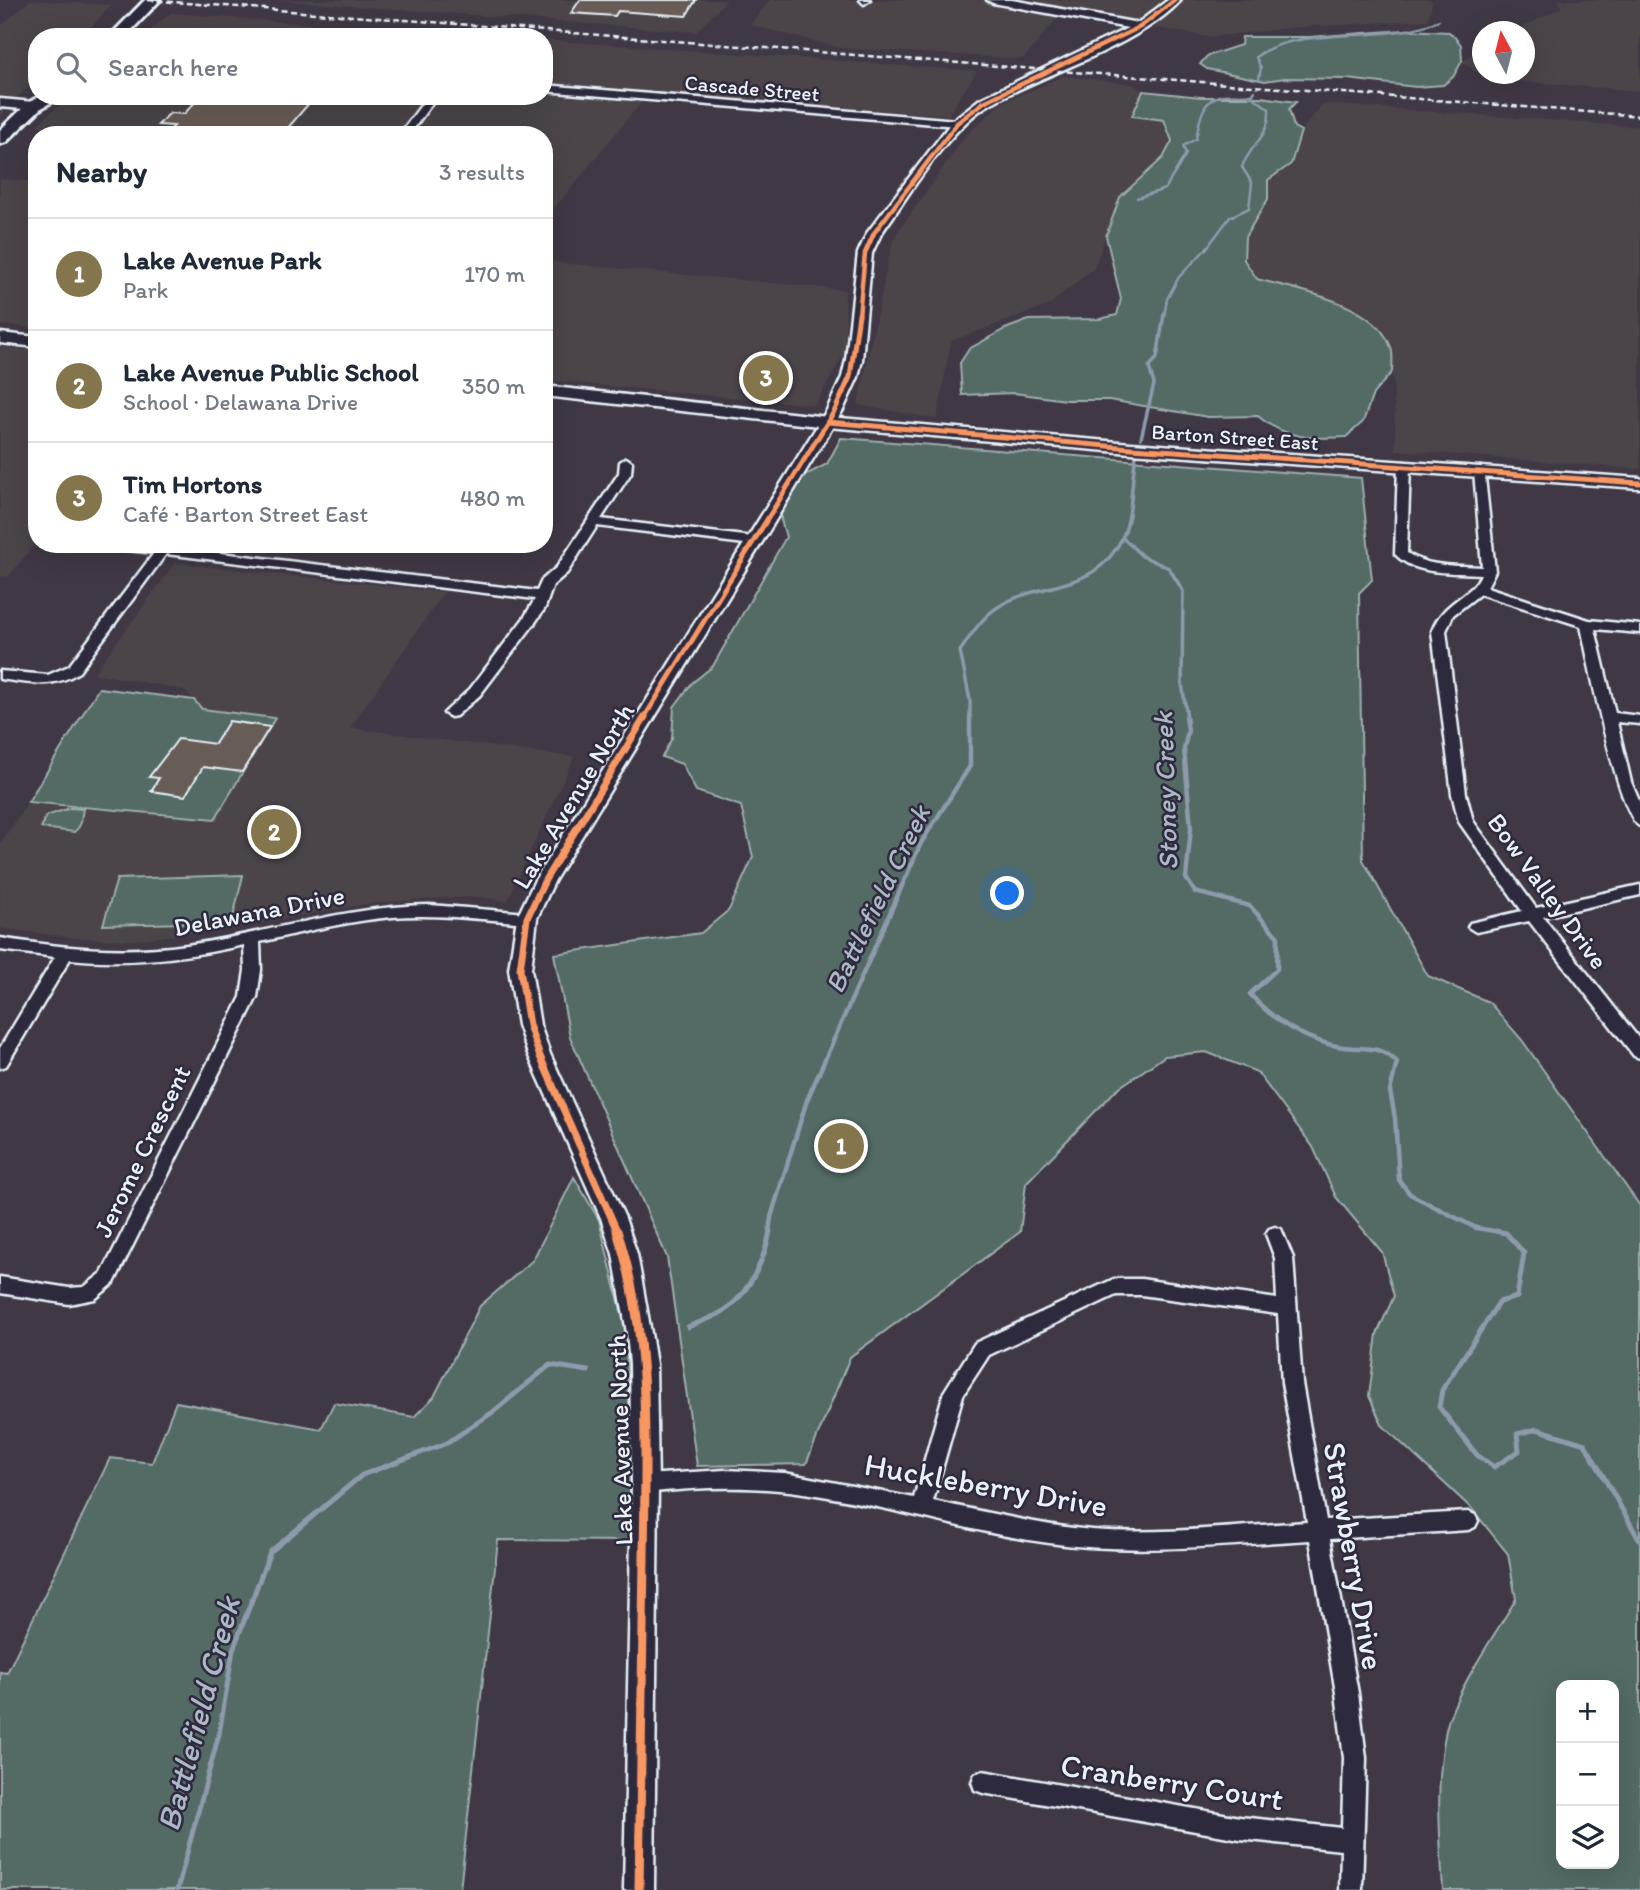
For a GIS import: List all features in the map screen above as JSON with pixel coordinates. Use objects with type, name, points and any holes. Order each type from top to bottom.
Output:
[{"type":"main road","points":[[108,28],[136,0]]},
{"type":"main road","points":[[125,28],[153,0]]},
{"type":"main road","points":[[0,139],[33,105]]},
{"type":"main road","points":[[0,328],[28,331]]},
{"type":"main road","points":[[0,338],[28,341]]},
{"type":"main road","name":"Barton Street East","points":[[553,392],[828,422],[1131,448],[1640,483]]},
{"type":"street","points":[[993,0],[1140,27]]},
{"type":"street","name":"Lake Avenue North","points":[[639,1890],[645,1484],[643,1364],[625,1254],[586,1154],[539,1054],[529,1026],[520,969],[527,918],[545,880],[828,422],[850,377],[865,253],[874,233],[957,123],[984,102],[1140,27],[1175,0]]},
{"type":"street","name":"Cascade Street","points":[[553,89],[957,123]]},
{"type":"street","points":[[0,103],[28,101]]},
{"type":"street","points":[[411,126],[426,105]]},
{"type":"street","points":[[451,713],[475,692],[529,621],[547,583],[562,570],[625,473],[626,462]]},
{"type":"street","points":[[1404,466],[1401,554],[1409,561],[1429,565],[1489,571],[1480,471]]},
{"type":"street","points":[[593,522],[753,541]]},
{"type":"street","points":[[0,675],[47,680],[65,676],[74,669],[161,553]]},
{"type":"street","points":[[180,553],[543,596]]},
{"type":"street","name":"Bow Valley Drive","points":[[1489,571],[1486,581],[1479,589],[1451,607],[1438,631],[1459,794],[1466,821],[1532,914],[1633,1037],[1640,1052]]},
{"type":"street","points":[[1479,589],[1587,624],[1640,629]]},
{"type":"street","points":[[1587,624],[1624,782],[1640,821]]},
{"type":"street","points":[[1609,718],[1640,720]]},
{"type":"street","points":[[1476,927],[1640,890]]},
{"type":"street","name":"Delawana Drive","points":[[0,944],[104,955],[158,954],[252,940],[373,914],[413,910],[443,910],[527,918]]},
{"type":"street","name":"Jerome Crescent","points":[[0,1285],[69,1296],[88,1294],[108,1278],[249,997],[253,970],[252,940]]},
{"type":"street","points":[[0,1062],[66,952]]},
{"type":"street","name":"Strawberry Drive","points":[[1275,1234],[1284,1258],[1292,1383],[1347,1693],[1355,1758],[1351,1890]]},
{"type":"street","points":[[921,1508],[954,1392],[982,1349],[1114,1287],[1141,1287],[1288,1308]]},
{"type":"street","name":"Huckleberry Drive","points":[[645,1484],[684,1480],[769,1480],[1047,1534],[1094,1539],[1156,1540],[1318,1528],[1468,1521]]},
{"type":"street","name":"Cranberry Court","points":[[983,1782],[1240,1828],[1352,1840]]},
{"type":"shaded area","points":[[30,0],[112,5],[90,28],[28,28],[28,88],[6,108],[0,121],[0,27]]},
{"type":"shaded area","points":[[275,0],[727,0],[696,32]]},
{"type":"shaded area","points":[[770,0],[1433,0],[1428,20],[1298,27],[1209,37],[1063,11],[1023,59],[841,48],[750,25]]},
{"type":"shaded area","points":[[1558,0],[1640,0],[1640,91],[1535,82],[1535,21],[1562,7]]},
{"type":"shaded area","points":[[171,13],[358,28],[153,28]]},
{"type":"shaded area","points":[[553,41],[977,71],[948,115],[648,94],[553,210],[553,126],[35,126],[60,105],[553,105]]},
{"type":"shaded area","points":[[1472,56],[1472,69],[1462,61]]},
{"type":"shaded area","points":[[1064,76],[1132,84],[1143,91],[1137,101],[1165,120],[1172,141],[1163,158],[1120,197],[1094,268],[1049,305],[951,341],[937,419],[858,405],[893,239],[967,134],[1003,102]]},
{"type":"shaded area","points":[[1323,104],[1640,127],[1640,469],[1396,450],[1392,348],[1286,287],[1257,279],[1244,260],[1245,237],[1268,199],[1268,180],[1291,164],[1301,131]]},
{"type":"shaded area","points":[[0,179],[28,181],[28,327],[0,325]]},
{"type":"shaded area","points":[[553,262],[845,290],[846,350],[815,405],[553,381]]},
{"type":"shaded area","points":[[0,347],[28,350],[28,552],[8,577],[0,576]]},
{"type":"shaded area","points":[[175,563],[444,592],[350,728],[574,757],[507,901],[481,897],[366,904],[219,930],[132,940],[76,938],[0,928],[0,844],[28,802],[215,819],[274,718],[202,709],[185,690],[94,673]]},
{"type":"green space","points":[[1405,30],[1449,32],[1456,38],[1461,45],[1462,61],[1453,77],[1443,85],[1416,87],[1347,79],[1285,78],[1265,81],[1207,69],[1200,64],[1207,56],[1241,45],[1242,37],[1309,37]]},
{"type":"green space","points":[[1143,91],[1201,97],[1261,97],[1296,102],[1289,109],[1294,127],[1301,131],[1291,164],[1268,180],[1268,199],[1245,237],[1244,260],[1257,279],[1312,293],[1351,308],[1381,330],[1390,345],[1392,372],[1373,394],[1363,422],[1346,437],[1300,436],[1278,429],[1258,416],[1208,417],[1109,400],[1066,400],[1014,393],[962,395],[960,363],[969,349],[1005,329],[1029,320],[1100,319],[1117,315],[1121,299],[1106,236],[1120,197],[1163,158],[1172,141],[1164,120],[1132,116]]},
{"type":"green space","points":[[841,438],[1361,478],[1372,580],[1359,593],[1363,860],[1428,976],[1489,1002],[1522,1040],[1640,1206],[1640,1890],[1443,1890],[1439,1790],[1446,1730],[1466,1681],[1516,1599],[1508,1554],[1472,1509],[1382,1425],[1369,1396],[1377,1334],[1394,1296],[1382,1252],[1336,1197],[1313,1147],[1257,1072],[1206,1052],[1165,1056],[1117,1089],[1026,1183],[1020,1232],[850,1357],[806,1464],[697,1466],[667,1257],[570,1037],[554,954],[701,933],[729,910],[753,857],[741,806],[696,791],[682,764],[662,757],[672,738],[674,707],[692,683],[713,666],[786,537],[781,520],[781,499],[796,480],[827,464]]},
{"type":"green space","points":[[99,688],[194,700],[202,709],[275,718],[215,819],[28,802]]},
{"type":"green space","points":[[70,808],[83,809],[80,824],[74,832],[41,828],[46,816]]},
{"type":"green space","points":[[243,875],[232,922],[103,925],[117,879]]},
{"type":"green space","points":[[574,1177],[599,1220],[626,1331],[632,1541],[498,1540],[460,1890],[0,1890],[0,1672],[7,1673],[110,1458],[152,1463],[176,1402],[321,1429],[334,1403],[414,1417],[434,1397],[480,1306],[533,1260]]},
{"type":"building","points":[[580,0],[696,0],[686,16],[618,11],[615,16],[571,13]]},
{"type":"building","points":[[192,105],[307,105],[290,126],[158,125],[170,113],[184,114]]},
{"type":"building","points":[[229,721],[270,727],[242,772],[203,767],[185,796],[151,791],[159,778],[149,777],[178,739],[215,744]]},
{"type":"waterway","name":"Stoney Creek","points":[[1259,78],[1261,68],[1256,57],[1274,47],[1319,37],[1395,32],[1439,20]]},
{"type":"waterway","name":"Stoney Creek","points":[[1164,316],[1167,299],[1179,277],[1206,249],[1230,217],[1249,208],[1252,183],[1242,167],[1263,134],[1269,109],[1252,96],[1255,91]]},
{"type":"waterway","points":[[1137,198],[1165,189],[1186,154],[1183,146],[1196,139],[1203,111],[1211,100],[1224,95],[1252,94]]},
{"type":"waterway","name":"Stoney Creek","points":[[1141,438],[1154,384],[1149,367],[1157,358],[1164,314]]},
{"type":"waterway","name":"Battlefield Creek","points":[[769,1233],[771,1217],[807,1100],[921,843],[970,766],[970,700],[960,651],[982,621],[998,607],[1031,592],[1081,578],[1096,570],[1109,558],[1121,540],[1128,520],[1136,456]]},
{"type":"waterway","name":"Stoney Creek","points":[[1123,538],[1142,556],[1169,568],[1183,591],[1182,683],[1187,718]]},
{"type":"waterway","name":"Stoney Creek","points":[[1186,717],[1188,730],[1184,749],[1191,828],[1186,878],[1195,892],[1250,906],[1278,937],[1277,969],[1250,994],[1278,1020],[1312,1039],[1337,1046],[1375,1049],[1397,1062],[1390,1091],[1395,1118],[1399,1180],[1410,1194],[1476,1228],[1506,1233]]},
{"type":"waterway","name":"Battlefield Creek","points":[[688,1327],[724,1311],[743,1293],[760,1263],[770,1231]]},
{"type":"waterway","name":"Stoney Creek","points":[[1496,1231],[1506,1233]]},
{"type":"waterway","name":"Stoney Creek","points":[[1506,1233],[1524,1253],[1517,1297],[1499,1302],[1442,1390],[1439,1407],[1477,1455],[1494,1467],[1519,1451],[1517,1434],[1537,1429],[1585,1444],[1640,1541]]},
{"type":"waterway","name":"Battlefield Creek","points":[[177,1890],[219,1734],[233,1650],[270,1552],[362,1475],[447,1443],[493,1412],[550,1365],[588,1371]]},
{"type":"railway","points":[[148,0],[508,28]]},
{"type":"railway","points":[[553,31],[1640,116]]},
{"type":"cycle path","points":[[639,1890],[645,1484],[643,1364],[625,1254],[613,1218],[539,1054],[529,1025],[520,969],[527,918],[545,880],[593,800],[835,410],[850,377],[854,360],[865,253],[874,233],[957,123],[984,102],[1140,27],[1175,0]]},
{"type":"cycle path","points":[[828,422],[1131,448],[1640,483]]},
{"type":"place","name":"Tim Hortons","points":[[766,378]]},
{"type":"place","name":"Lake Avenue Public School","points":[[274,832]]},
{"type":"place","name":"Lake Avenue Park","points":[[841,1146]]}]
